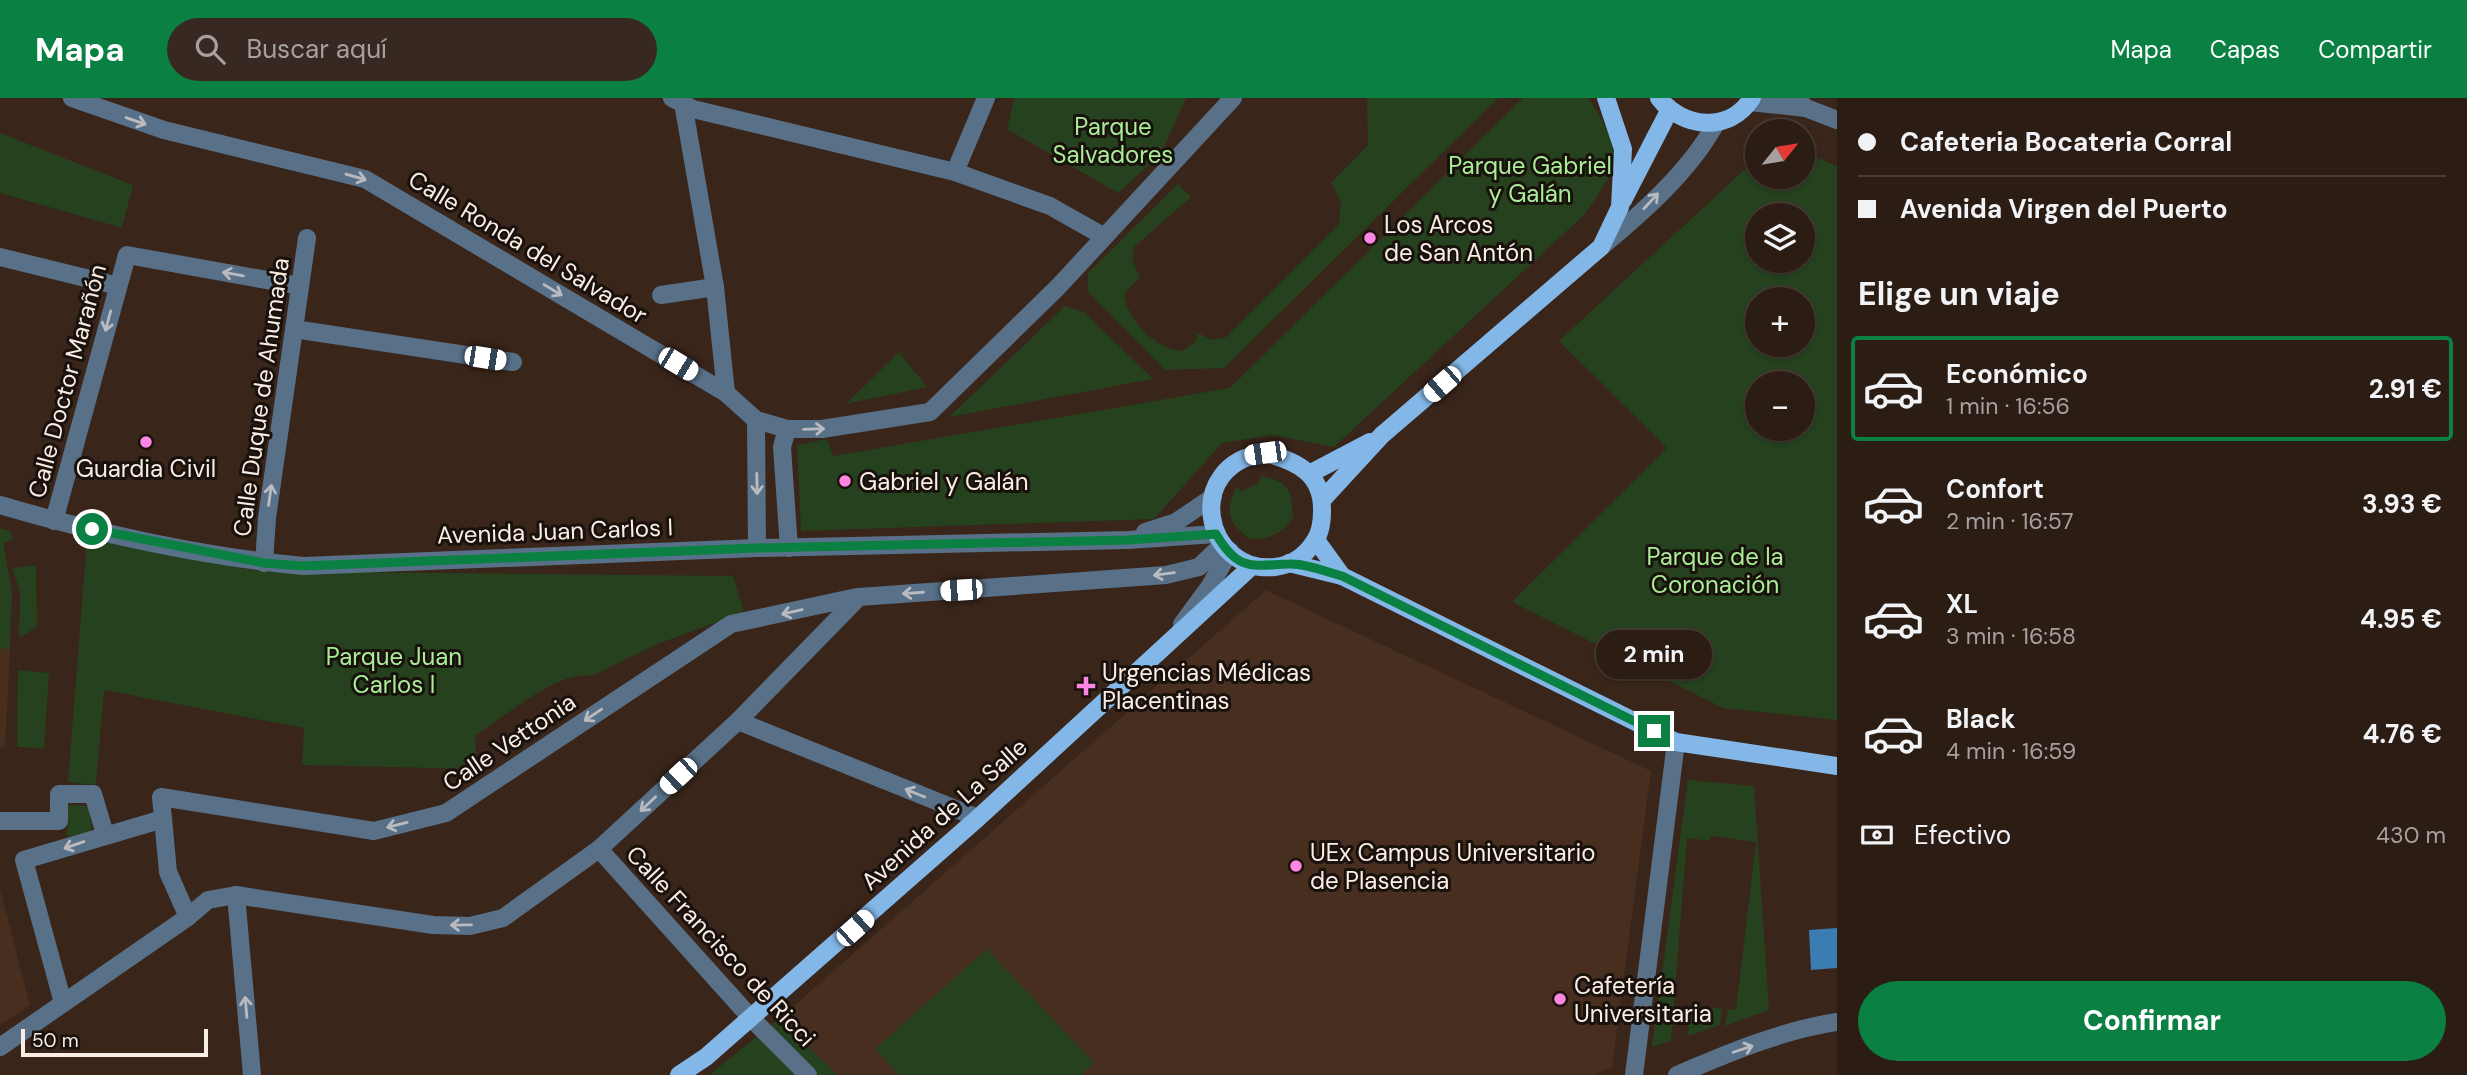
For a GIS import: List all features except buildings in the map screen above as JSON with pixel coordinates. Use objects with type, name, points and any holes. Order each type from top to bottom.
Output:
[{"type":"main road","points":[[1606,98],[1623,149],[1620,206]]},
{"type":"main road","points":[[1323,499],[1382,436],[1601,247],[1664,104],[1698,123],[1716,123],[1740,112],[1751,100]]},
{"type":"main road","points":[[1311,473],[1382,436]]},
{"type":"main road","points":[[1289,564],[1297,560],[1316,540],[1320,530],[1323,499],[1311,473],[1290,460],[1265,453],[1249,456],[1221,473],[1213,497],[1223,543],[1252,566],[1289,564],[1342,576],[1676,742],[1837,766]]},
{"type":"main road","points":[[1316,540],[1342,576]]},
{"type":"main road","name":"Avenida de La Salle","points":[[679,1075],[706,1057],[978,818],[1252,566]]},
{"type":"street","name":"Calle Ronda del Salvador","points":[[72,98],[164,130],[365,179],[726,393],[756,420],[787,429],[822,429],[930,412],[1058,287],[1233,98]]},
{"type":"street","points":[[955,172],[986,98]]},
{"type":"street","points":[[1751,100],[1801,103],[1837,120]]},
{"type":"street","points":[[726,393],[715,287],[686,102],[955,172],[1050,206],[1103,236]]},
{"type":"street","points":[[1601,247],[1635,219],[1706,142],[1716,123]]},
{"type":"street","name":"Calle Duque de Ahumada","points":[[264,563],[267,518],[306,238]]},
{"type":"street","name":"Calle Doctor Marañón","points":[[54,521],[127,255],[300,286]]},
{"type":"street","points":[[0,257],[118,286]]},
{"type":"street","points":[[661,295],[715,287]]},
{"type":"street","points":[[294,329],[513,362]]},
{"type":"street","points":[[756,420],[757,548]]},
{"type":"street","points":[[787,429],[782,447],[789,548]]},
{"type":"street","name":"Avenida Juan Carlos I","points":[[1118,540],[1176,522],[1213,497]]},
{"type":"street","name":"Avenida Juan Carlos I","points":[[0,505],[54,521],[264,563],[315,566],[757,548],[1118,540],[1223,543]]},
{"type":"street","name":"Calle Vettonia","points":[[163,819],[161,797],[374,831],[446,813],[731,624],[859,597],[1166,575],[1199,567],[1223,543]]},
{"type":"street","name":"Avenida de La Salle","points":[[1172,638],[1210,586],[1223,543]]},
{"type":"street","points":[[0,1047],[188,918],[208,900],[236,895],[433,925],[470,926],[503,918],[599,849],[738,721],[859,597]]},
{"type":"street","points":[[738,721],[978,818]]},
{"type":"street","points":[[1634,1075],[1676,742]]},
{"type":"street","points":[[0,821],[59,821],[59,794],[93,794],[105,834]]},
{"type":"street","points":[[63,1003],[24,860],[163,819],[168,872],[188,918]]},
{"type":"street","name":"Calle Francisco de Ricci","points":[[599,849],[751,1018],[808,1075]]},
{"type":"street","points":[[236,895],[252,1075]]},
{"type":"street","points":[[1679,1075],[1718,1057],[1837,1021]]},
{"type":"shaded area","name":"UEx Campus Universitario de Plasencia","points":[[1266,590],[1651,771],[1612,1067],[1594,1075],[838,1075],[779,1019]]},
{"type":"shaded area","points":[[0,648],[10,649],[5,747],[0,748]]},
{"type":"shaded area","points":[[0,889],[30,1005],[0,1025]]},
{"type":"green space","name":"Parque Salvadores","points":[[1014,98],[1186,98],[1161,154],[1118,193],[1007,129]]},
{"type":"green space","points":[[1367,98],[1498,98],[1224,368],[1165,370],[1088,292],[1088,273],[1178,184],[1191,197],[1134,247],[1132,259],[1140,278],[1124,293],[1126,302],[1144,331],[1172,349],[1182,351],[1195,342],[1198,333],[1212,340],[1226,337],[1339,224],[1341,202],[1331,183],[1368,145]]},
{"type":"green space","name":"Parque Gabriel y Galán","points":[[1523,98],[1588,98],[1608,131],[1612,145],[1611,170],[1605,183],[1584,215],[1334,447],[1272,435],[1222,443],[1154,519],[801,531],[797,445],[827,439],[833,456],[1230,388]]},
{"type":"green space","points":[[0,133],[133,185],[122,228],[0,193]]},
{"type":"green space","name":"Parque de la Coronación","points":[[1815,157],[1837,166],[1837,720],[1723,708],[1512,602],[1667,448],[1559,341],[1745,169],[1745,189],[1815,189]]},
{"type":"green space","points":[[1065,306],[1084,312],[1153,379],[949,417]]},
{"type":"green space","points":[[899,352],[927,387],[846,404]]},
{"type":"green space","points":[[1261,476],[1278,481],[1287,488],[1292,500],[1293,517],[1275,534],[1250,539],[1233,522],[1230,503],[1236,487],[1242,491],[1259,483]]},
{"type":"green space","points":[[0,528],[10,531],[13,539],[3,543],[12,591],[10,649],[0,648]]},
{"type":"green space","name":"Parque Juan Carlos I","points":[[87,539],[258,571],[733,576],[744,612],[655,645],[592,676],[579,676],[548,687],[475,736],[477,769],[302,765],[304,728],[104,690],[96,785],[68,782]]},
{"type":"green space","points":[[36,565],[37,627],[19,638],[20,592],[12,568]]},
{"type":"green space","points":[[18,670],[49,673],[44,748],[17,747]]},
{"type":"green space","points":[[1688,780],[1754,786],[1769,1010],[1725,1026],[1728,1009],[1736,1010],[1756,842],[1711,836],[1710,841],[1687,838],[1671,1041],[1652,1047]]},
{"type":"green space","points":[[68,805],[89,806],[92,831],[67,837]]},
{"type":"green space","points":[[987,949],[1094,1063],[1081,1075],[899,1075],[875,1049]]},
{"type":"green space","points":[[1690,1005],[1722,1009],[1720,1025],[1688,1036]]},
{"type":"green space","points":[[779,1019],[838,1075],[709,1075]]},
{"type":"water","points":[[1837,928],[1837,968],[1811,970],[1809,930]]},
{"type":"place","name":"Los Arcos de San Antón","points":[[1370,238]]},
{"type":"place","name":"Guardia Civil","points":[[146,442]]},
{"type":"place","name":"Gabriel y Galán","points":[[845,481]]},
{"type":"place","name":"Urgencias Médicas Placentinas","points":[[1086,686]]},
{"type":"place","name":"UEx Campus Universitario de Plasencia","points":[[1296,866]]},
{"type":"place","name":"Cafetería Universitaria","points":[[1560,999]]},
{"type":"route","points":[[92,529],[264,563],[303,566],[757,548],[1128,540],[1216,534],[1222,545],[1243,562],[1252,566],[1270,567],[1289,564],[1342,576],[1654,731]]}]
